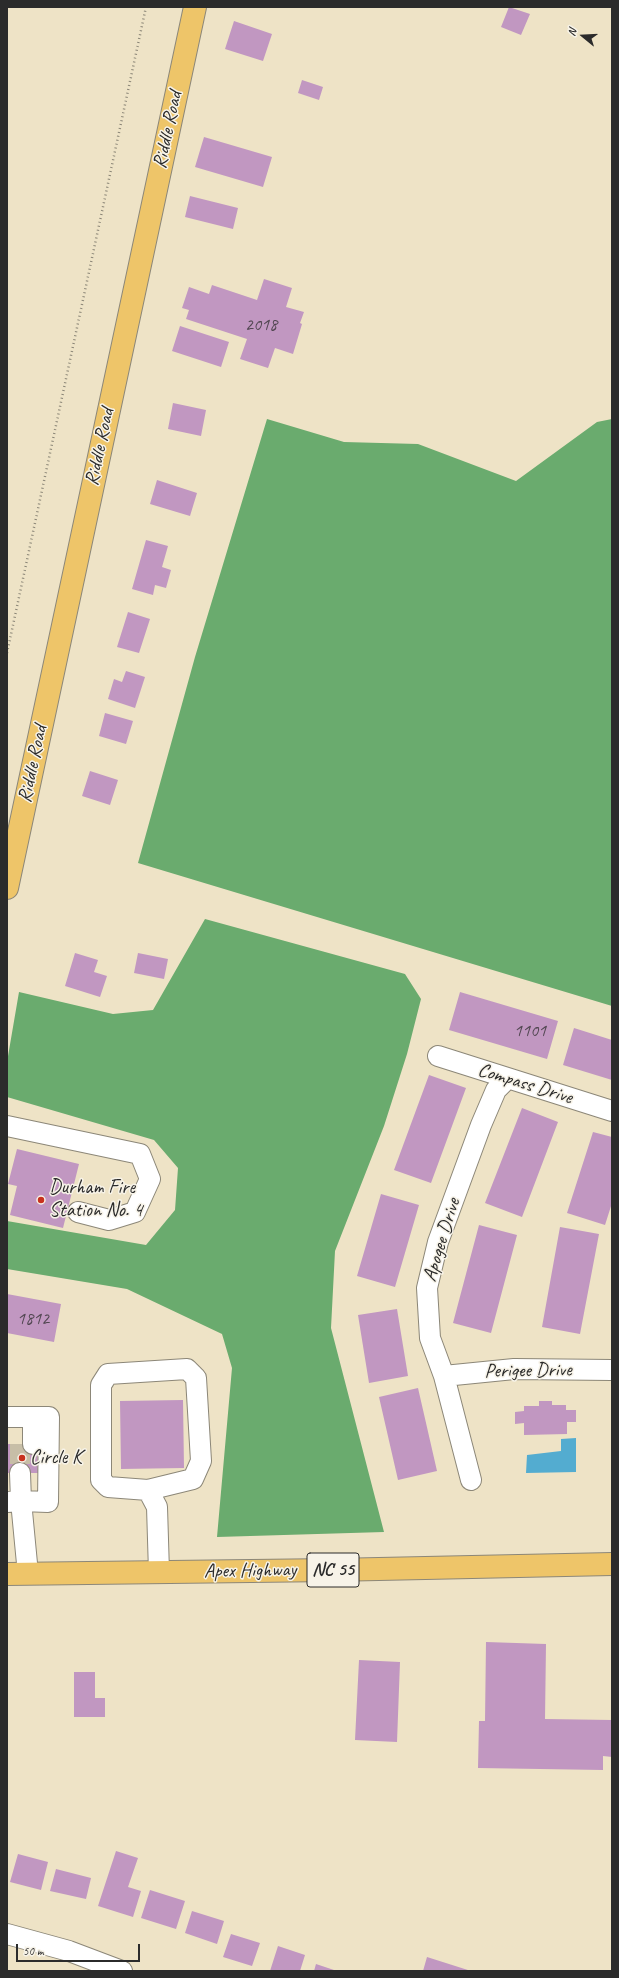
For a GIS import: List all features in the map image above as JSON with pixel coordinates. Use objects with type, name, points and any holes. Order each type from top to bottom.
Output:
[{"type":"main road","name":"Riddle Road","points":[[7,888],[14,822],[195,7]]},
{"type":"main road","name":"Apex Highway","points":[[7,1574],[612,1564]]},
{"type":"street","name":"Compass Drive","points":[[438,1056],[612,1111]]},
{"type":"street","name":"Apogee Drive","points":[[472,1480],[444,1376],[430,1338],[427,1288],[438,1242],[481,1126],[496,1090],[507,1079]]},
{"type":"street","points":[[7,1126],[140,1154],[150,1179],[135,1212],[109,1220],[78,1212]]},
{"type":"street","points":[[187,1369],[196,1378],[201,1461],[193,1479],[148,1490],[108,1487],[101,1480],[101,1386],[108,1374],[187,1369]]},
{"type":"street","name":"Perigee Drive","points":[[444,1376],[514,1369],[612,1370]]},
{"type":"street","points":[[21,1502],[48,1502],[49,1417],[20,1417],[26,1444]]},
{"type":"street","points":[[27,1473],[21,1502],[28,1574]]},
{"type":"street","points":[[148,1490],[156,1506],[160,1572]]},
{"type":"street","points":[[7,1934],[69,1951],[122,1971]]},
{"type":"path","points":[[7,653],[146,7]]},
{"type":"green space","points":[[267,419],[344,442],[418,444],[516,481],[597,422],[612,419],[612,1006],[138,863],[195,657]]},
{"type":"green space","points":[[205,919],[405,974],[421,999],[407,1054],[384,1126],[335,1251],[331,1328],[384,1532],[217,1537],[232,1368],[222,1334],[127,1289],[7,1269],[7,1221],[146,1245],[175,1210],[178,1168],[154,1140],[7,1097],[7,1062],[19,992],[113,1014],[153,1010]]},
{"type":"water","points":[[576,1438],[576,1472],[526,1473],[527,1455],[561,1451],[561,1439]]},
{"type":"building","points":[[509,7],[530,14],[521,35],[501,27]]},
{"type":"building","points":[[234,21],[272,34],[263,61],[225,49]]},
{"type":"building","points":[[302,80],[323,87],[319,100],[298,93]]},
{"type":"building","points":[[204,137],[272,157],[263,187],[195,167]]},
{"type":"building","points":[[190,196],[238,208],[233,229],[185,217]]},
{"type":"building","points":[[264,279],[292,288],[286,307],[304,312],[293,354],[275,348],[268,368],[240,359],[247,339],[186,319],[189,310],[182,308],[189,287],[209,294],[212,285],[257,300]]},
{"type":"building","points":[[180,326],[229,342],[221,367],[172,351]]},
{"type":"building","points":[[173,403],[206,410],[201,436],[168,429]]},
{"type":"building","points":[[157,480],[197,493],[190,516],[150,504]]},
{"type":"building","points":[[146,540],[168,546],[162,567],[171,570],[166,588],[155,585],[153,595],[132,589]]},
{"type":"building","points":[[128,612],[150,619],[139,653],[117,647]]},
{"type":"building","points":[[126,671],[145,677],[135,708],[108,699],[114,679],[122,682]]},
{"type":"building","points":[[105,713],[133,721],[126,744],[99,736]]},
{"type":"building","points":[[90,771],[118,780],[110,805],[82,796]]},
{"type":"building","points":[[75,953],[98,960],[94,972],[107,976],[100,997],[65,986]]},
{"type":"building","points":[[138,953],[168,959],[164,979],[134,973]]},
{"type":"building","points":[[460,992],[558,1021],[547,1059],[449,1030]]},
{"type":"building","points":[[574,1028],[612,1040],[612,1080],[563,1065]]},
{"type":"building","points":[[429,1075],[466,1088],[431,1183],[394,1170]]},
{"type":"building","points":[[522,1108],[558,1122],[522,1217],[485,1203]]},
{"type":"building","points":[[593,1132],[612,1137],[612,1203],[605,1225],[567,1213]]},
{"type":"building","name":"Durham Fire Station No. 4","points":[[17,1149],[79,1164],[63,1228],[10,1215],[17,1186],[8,1184]]},
{"type":"building","points":[[381,1194],[419,1205],[395,1287],[357,1276]]},
{"type":"building","points":[[479,1225],[517,1235],[491,1333],[453,1323]]},
{"type":"building","points":[[560,1227],[599,1234],[580,1334],[542,1327]]},
{"type":"building","points":[[7,1294],[61,1304],[54,1342],[7,1333]]},
{"type":"building","points":[[397,1309],[408,1376],[369,1383],[358,1315]]},
{"type":"building","points":[[418,1388],[437,1471],[398,1480],[379,1397]]},
{"type":"building","points":[[183,1400],[184,1468],[121,1469],[120,1401]]},
{"type":"building","points":[[539,1401],[552,1401],[552,1405],[566,1405],[566,1410],[576,1410],[576,1422],[567,1422],[567,1434],[524,1435],[524,1423],[515,1424],[515,1412],[524,1411],[524,1406],[539,1406]]},
{"type":"building","name":"Circle K","points":[[7,1444],[37,1444],[38,1473],[7,1473]]},
{"type":"building","points":[[486,1642],[546,1644],[545,1719],[612,1720],[612,1757],[603,1756],[603,1770],[478,1768],[479,1721],[485,1721]]},
{"type":"building","points":[[359,1660],[400,1662],[397,1742],[355,1740]]},
{"type":"building","points":[[74,1672],[95,1672],[95,1698],[105,1698],[105,1717],[74,1717]]},
{"type":"building","points":[[116,1851],[138,1858],[128,1887],[141,1891],[133,1917],[98,1906]]},
{"type":"building","points":[[18,1854],[48,1862],[41,1890],[10,1882]]},
{"type":"building","points":[[56,1869],[91,1878],[86,1899],[50,1891]]},
{"type":"building","points":[[150,1890],[185,1901],[176,1929],[141,1918]]},
{"type":"building","points":[[192,1911],[224,1921],[217,1944],[185,1933]]},
{"type":"building","points":[[231,1934],[260,1943],[252,1966],[223,1957]]},
{"type":"building","points":[[278,1946],[305,1955],[300,1971],[270,1971]]},
{"type":"building","points":[[427,1957],[471,1971],[423,1971]]},
{"type":"building","points":[[316,1964],[337,1971],[314,1971]]},
{"type":"tunnel","points":[[20,1444],[20,1473]]},
{"type":"place","name":"Durham Fire Station No. 4","points":[[41,1200]]},
{"type":"place","name":"Circle K","points":[[22,1458]]}]
